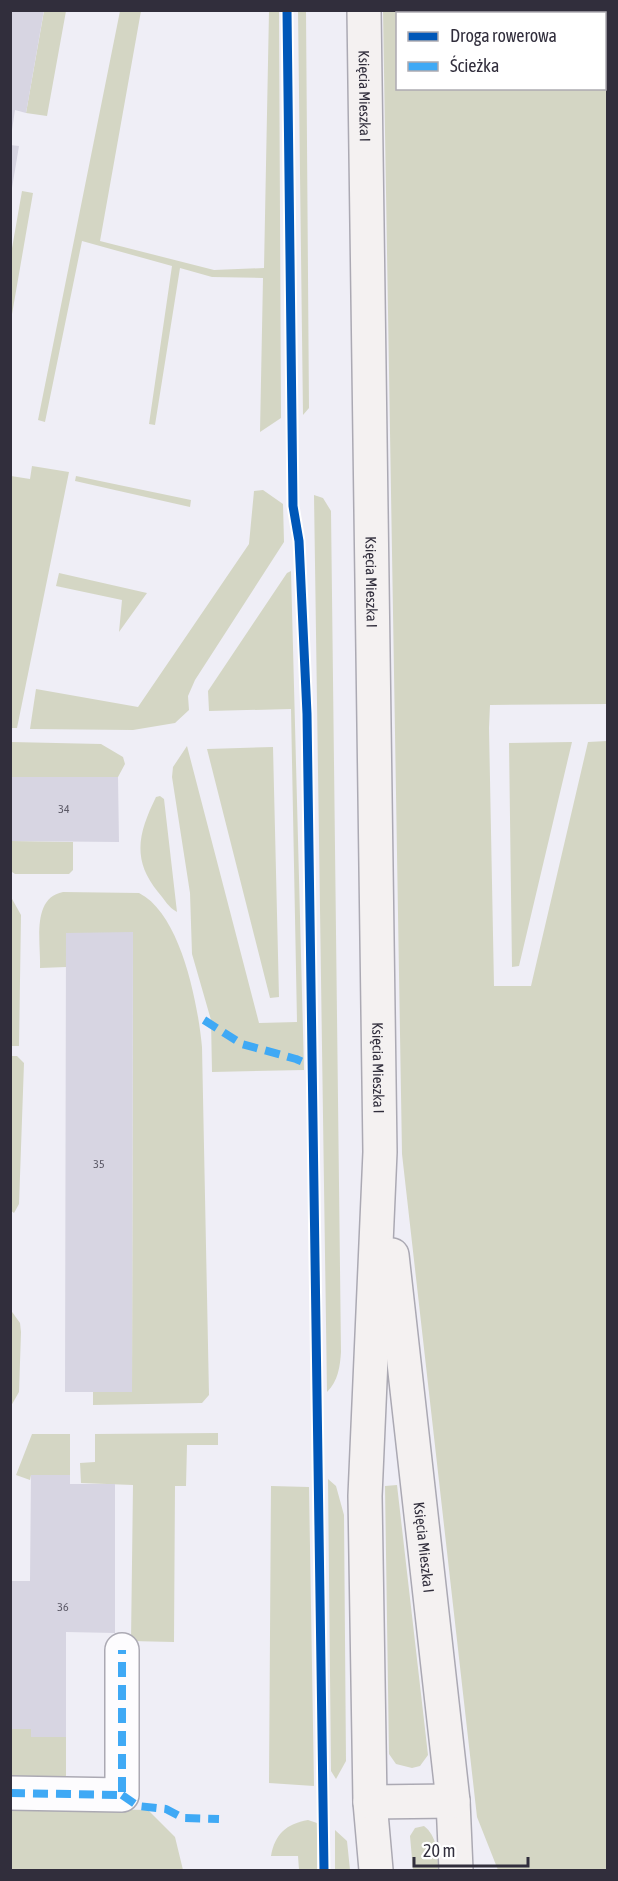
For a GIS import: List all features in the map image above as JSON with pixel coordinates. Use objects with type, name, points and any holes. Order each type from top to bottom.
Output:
[{"type":"street","name":"Księcia Mieszka I","points":[[364,10],[380,1152],[365,1496],[370,1802],[376,1870]]},
{"type":"street","name":"Księcia Mieszka I","points":[[380,1152],[453,1800],[456,1870]]},
{"type":"street","points":[[368,1430],[419,1492]]},
{"type":"street","points":[[10,1793],[122,1795],[122,1650]]},
{"type":"street","points":[[370,1802],[453,1800]]},
{"type":"green space","points":[[44,11],[66,11],[47,116],[26,113]]},
{"type":"green space","points":[[120,11],[141,11],[100,241],[214,270],[264,268],[269,11],[279,11],[281,418],[260,432],[263,278],[212,277],[180,268],[155,425],[149,424],[172,266],[82,241],[45,422],[38,420]]},
{"type":"green space","points":[[298,11],[306,11],[309,408],[303,415]]},
{"type":"green space","points":[[383,11],[607,11],[607,704],[490,705],[489,728],[494,986],[531,986],[588,742],[607,741],[607,1870],[498,1870],[477,1817],[402,1154]]},
{"type":"green space","points":[[22,191],[33,193],[11,320],[11,254]]},
{"type":"green space","points":[[32,466],[69,472],[17,728],[11,728],[11,476],[30,479]]},
{"type":"green space","points":[[76,476],[191,500],[190,507],[75,481]]},
{"type":"green space","points":[[263,490],[283,504],[284,542],[195,680],[188,696],[189,710],[175,723],[133,730],[30,729],[36,689],[138,707],[249,544],[254,491]]},
{"type":"green space","points":[[314,495],[323,498],[331,511],[341,1352],[338,1374],[327,1392]]},
{"type":"green space","points":[[291,571],[304,1070],[212,1072],[211,1020],[192,954],[190,893],[172,777],[173,767],[187,746],[259,1023],[297,1022],[291,709],[209,711],[208,691],[287,573]]},
{"type":"green space","points":[[59,573],[147,593],[119,632],[122,600],[56,586]]},
{"type":"green space","points":[[11,742],[101,744],[123,757],[125,764],[118,777],[11,777]]},
{"type":"green space","points":[[572,742],[519,966],[512,967],[509,743]]},
{"type":"green space","points":[[273,747],[279,997],[270,998],[207,749]]},
{"type":"green space","points":[[160,796],[164,799],[177,912],[171,908],[149,880],[141,857],[140,845],[145,822],[156,797]]},
{"type":"green space","points":[[12,841],[73,842],[73,870],[69,874],[15,874],[12,872]]},
{"type":"green space","points":[[63,892],[139,893],[154,904],[166,920],[185,962],[202,1047],[209,1395],[202,1403],[93,1405],[93,1392],[132,1392],[133,933],[66,933],[66,967],[40,968],[39,935],[42,912],[46,903],[53,896]]},
{"type":"green space","points":[[11,897],[21,915],[19,1046],[11,1046]]},
{"type":"green space","points":[[11,1056],[17,1056],[24,1063],[19,1204],[14,1213],[10,1210]]},
{"type":"green space","points":[[10,1309],[20,1323],[21,1332],[19,1392],[11,1406]]},
{"type":"green space","points":[[218,1433],[218,1445],[187,1445],[186,1486],[175,1486],[174,1642],[131,1641],[133,1485],[81,1483],[80,1463],[95,1462],[95,1434]]},
{"type":"green space","points":[[32,1434],[70,1434],[70,1475],[31,1475],[30,1480],[16,1475]]},
{"type":"green space","points":[[328,1479],[336,1486],[344,1515],[346,1761],[336,1779],[331,1771]]},
{"type":"green space","points":[[397,1485],[428,1755],[420,1766],[412,1768],[396,1764],[389,1754],[385,1486]]},
{"type":"green space","points":[[271,1486],[309,1487],[314,1786],[269,1783]]},
{"type":"green space","points":[[11,1729],[31,1729],[31,1737],[66,1737],[66,1784],[11,1784]]},
{"type":"green space","points":[[11,1807],[148,1810],[175,1837],[183,1870],[11,1870]]},
{"type":"green space","points":[[308,1820],[317,1823],[317,1870],[299,1870],[298,1856],[271,1856],[275,1842],[283,1831],[294,1824]]},
{"type":"green space","points":[[424,1826],[434,1840],[438,1870],[413,1870],[410,1836],[415,1828]]},
{"type":"green space","points":[[335,1830],[347,1841],[350,1870],[335,1870]]},
{"type":"building","points":[[10,10],[44,10],[26,113],[15,110],[12,130]]},
{"type":"building","points":[[10,145],[19,146],[12,188],[10,188]]},
{"type":"building","points":[[10,777],[118,777],[119,842],[10,841]]},
{"type":"building","points":[[133,932],[132,1392],[65,1392],[66,933]]},
{"type":"building","points":[[31,1475],[70,1475],[70,1484],[115,1484],[115,1633],[66,1632],[66,1737],[31,1737],[31,1729],[10,1729],[10,1581],[30,1581]]},
{"type":"marked path","points":[[204,1020],[242,1044],[296,1059],[312,1066]]},
{"type":"marked path","points":[[10,1793],[122,1795],[122,1650]]},
{"type":"marked path","points":[[122,1795],[138,1806],[166,1809],[183,1818],[219,1819]]},
{"type":"cycle path","points":[[287,10],[293,506],[299,541],[307,714],[324,1870]]}]
